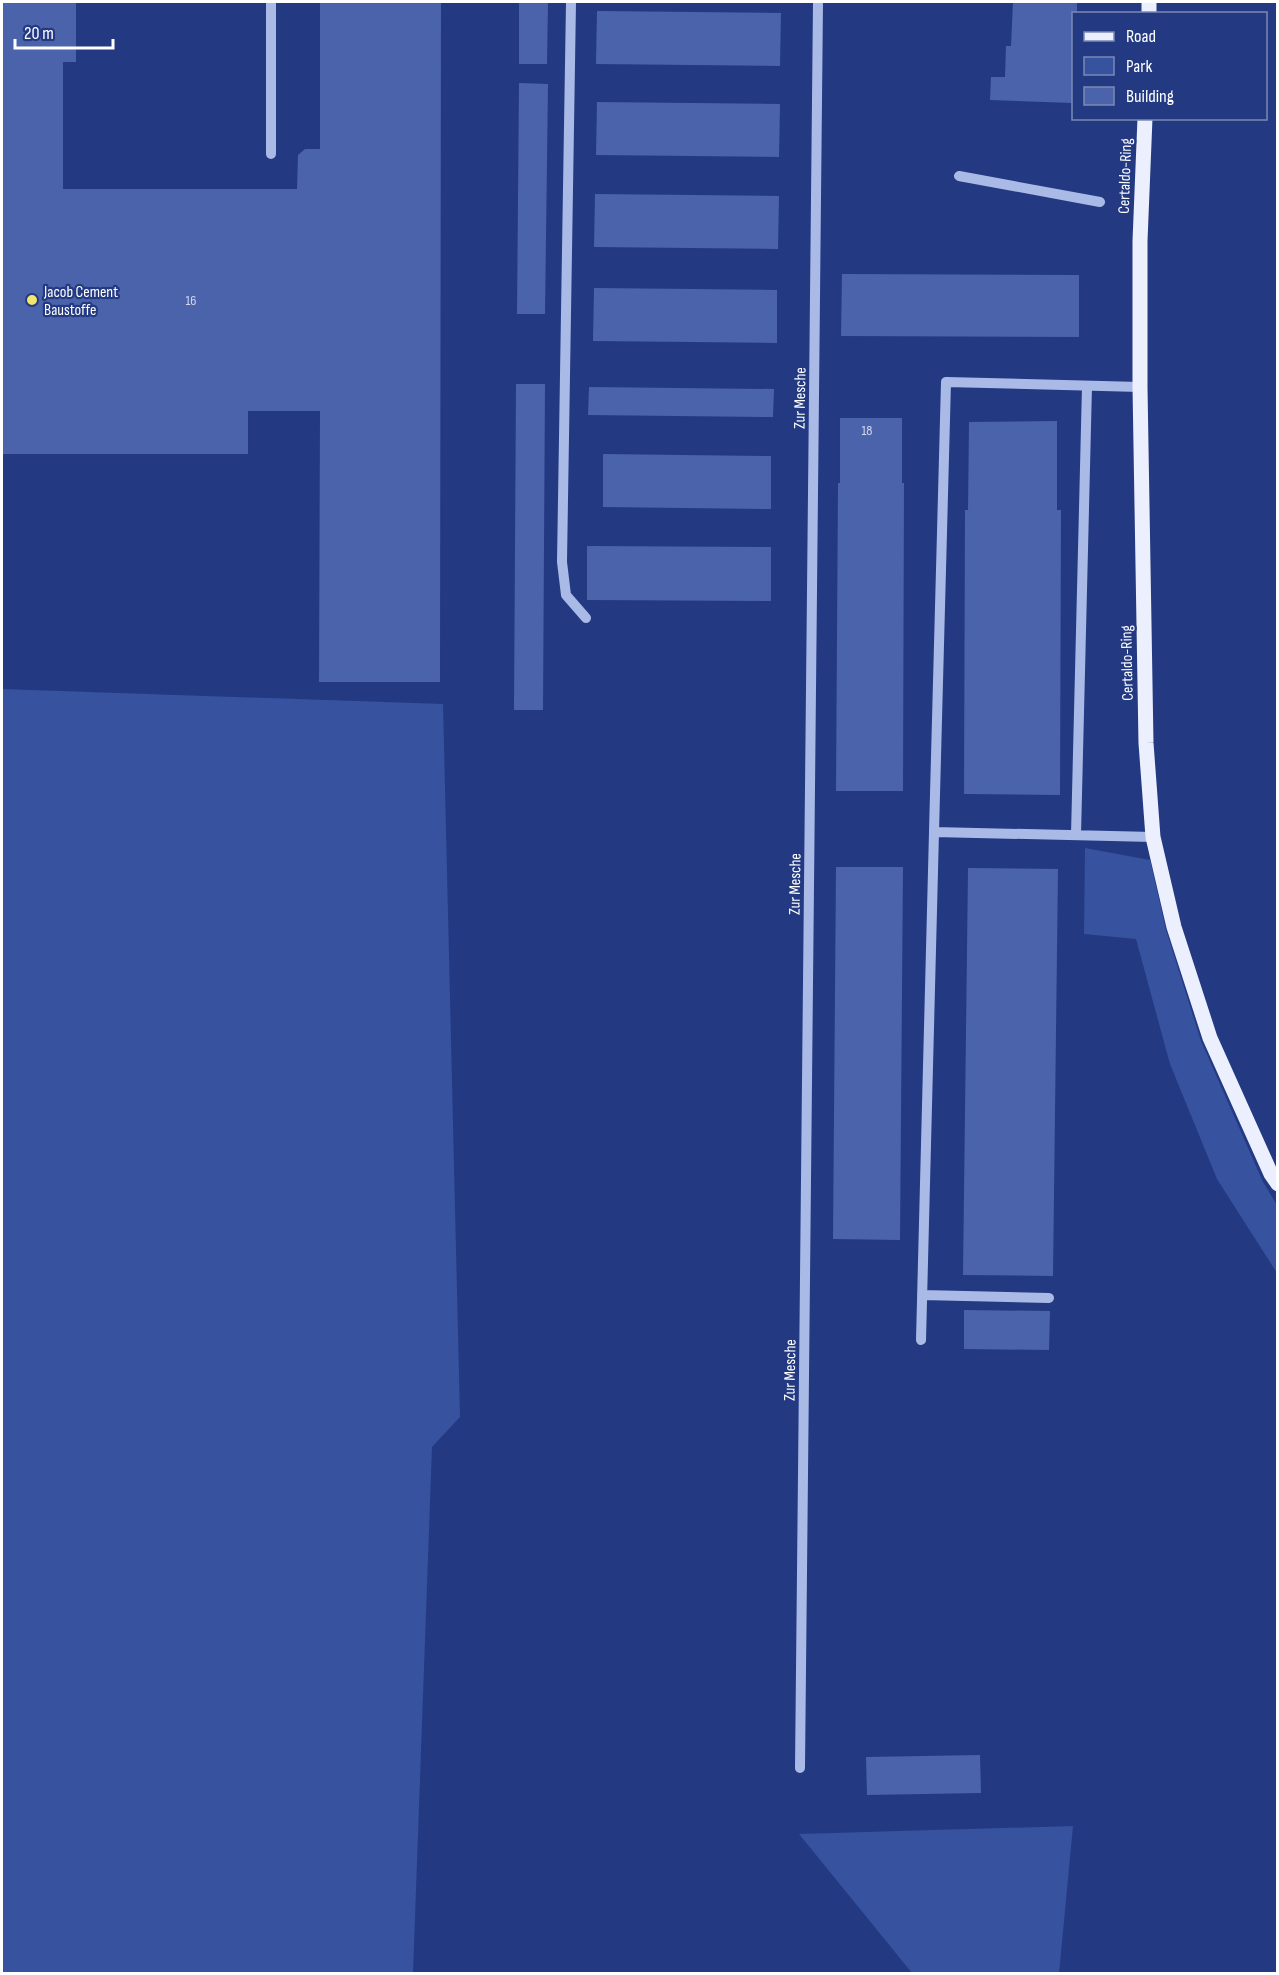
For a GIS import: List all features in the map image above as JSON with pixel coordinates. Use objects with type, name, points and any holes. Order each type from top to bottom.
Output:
[{"type":"main road","name":"Certaldo-Ring","points":[[1145,120],[1140,241],[1140,387],[1146,743],[1153,837],[1174,927],[1210,1038],[1271,1174],[1278,1184]]},
{"type":"lane","points":[[271,154],[272,2]]},
{"type":"lane","points":[[572,2],[562,562],[566,595],[586,618]]},
{"type":"lane","name":"Zur Mesche","points":[[800,1768],[818,2]]},
{"type":"lane","points":[[959,176],[1100,202]]},
{"type":"lane","points":[[921,1340],[946,382],[1140,387]]},
{"type":"lane","points":[[1076,835],[1088,386]]},
{"type":"lane","points":[[934,832],[1153,837]]},
{"type":"lane","points":[[922,1295],[1048,1298]]},
{"type":"green space","points":[[2,689],[443,704],[460,1417],[432,1447],[413,1973],[2,1973]]},
{"type":"green space","points":[[1085,848],[1150,860],[1166,930],[1201,1041],[1263,1182],[1277,1205],[1277,1273],[1217,1179],[1170,1064],[1136,939],[1084,934]]},
{"type":"green space","points":[[1073,1826],[1059,1974],[912,1973],[799,1834]]},
{"type":"building","points":[[2,2],[76,2],[76,62],[63,62],[63,189],[297,189],[298,155],[305,149],[320,149],[320,2],[441,2],[440,682],[319,682],[320,411],[248,411],[248,454],[2,454]]},
{"type":"building","points":[[519,2],[548,2],[547,64],[519,64]]},
{"type":"building","points":[[1013,2],[1077,2],[1077,12],[1072,12],[1072,103],[990,100],[991,77],[1005,77],[1006,46],[1011,46]]},
{"type":"building","points":[[597,11],[781,13],[780,66],[596,64]]},
{"type":"building","points":[[519,83],[548,84],[545,314],[517,314]]},
{"type":"building","points":[[597,102],[780,104],[779,157],[596,155]]},
{"type":"building","points":[[595,194],[779,196],[778,249],[594,247]]},
{"type":"building","points":[[842,274],[1079,275],[1079,337],[841,336]]},
{"type":"building","points":[[594,288],[777,290],[777,343],[593,341]]},
{"type":"building","points":[[516,384],[545,384],[543,710],[514,710]]},
{"type":"building","points":[[589,387],[774,389],[773,417],[588,415]]},
{"type":"building","points":[[840,418],[902,418],[902,483],[904,483],[903,791],[836,791]]},
{"type":"building","points":[[1057,421],[1057,510],[1061,510],[1060,795],[964,794],[965,510],[968,510],[969,422]]},
{"type":"building","points":[[603,454],[771,456],[771,509],[603,507]]},
{"type":"building","points":[[587,546],[771,547],[771,601],[587,600]]},
{"type":"building","points":[[836,867],[903,867],[900,1240],[833,1239]]},
{"type":"building","points":[[968,868],[1058,869],[1053,1276],[963,1275]]},
{"type":"building","points":[[964,1310],[1050,1311],[1049,1350],[964,1349]]},
{"type":"building","points":[[980,1755],[981,1793],[867,1795],[866,1757]]},
{"type":"place","name":"Jacob Cement Baustoffe","points":[[32,300]]}]
